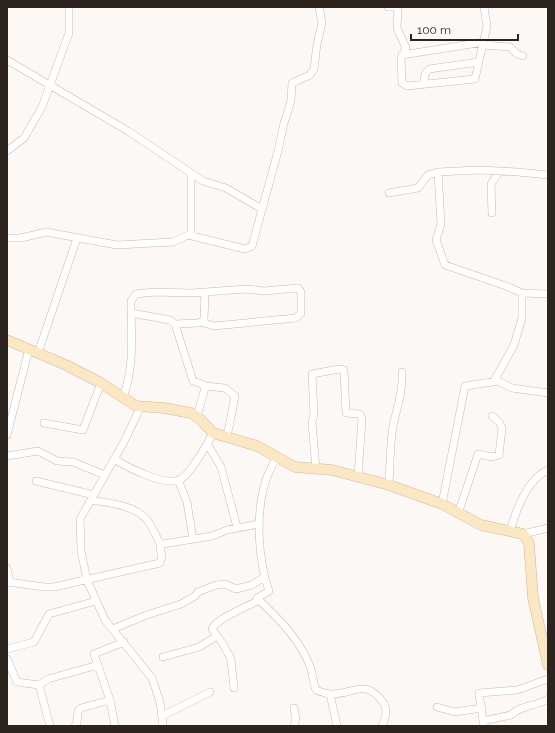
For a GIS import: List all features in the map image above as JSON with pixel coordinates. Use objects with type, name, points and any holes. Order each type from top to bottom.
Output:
[{"type":"street","points":[[7,151],[19,143],[28,132],[52,85],[69,33],[69,7]]},
{"type":"street","points":[[7,238],[21,238],[46,232],[117,245],[173,242],[184,236],[191,235],[239,248],[249,248],[254,243],[284,123],[291,101],[292,83],[310,75],[314,69],[317,44],[322,24],[319,7]]},
{"type":"street","points":[[388,7],[394,7]]},
{"type":"street","points":[[398,7],[397,28],[406,48],[401,58],[402,83],[407,86],[472,81],[476,76],[487,26],[484,7]]},
{"type":"street","points":[[402,55],[483,44],[510,47],[517,54],[523,56]]},
{"type":"street","points":[[7,60],[52,85],[128,131],[191,173],[203,180],[234,192],[262,209]]},
{"type":"street","points":[[424,84],[425,74],[429,69],[479,62]]},
{"type":"street","points":[[492,213],[491,184],[500,171]]},
{"type":"street","points":[[389,193],[418,188],[428,175],[438,172],[500,171],[548,175]]},
{"type":"street","points":[[438,172],[441,224],[436,240],[445,265],[522,293],[548,294]]},
{"type":"street","points":[[191,173],[191,235]]},
{"type":"street","points":[[7,435],[33,351],[76,238]]},
{"type":"street","points":[[123,397],[131,366],[131,298],[136,294],[247,289],[264,291],[298,288],[301,295],[299,316],[292,318],[214,326],[201,322],[175,324]]},
{"type":"street","points":[[201,322],[206,317],[205,292]]},
{"type":"street","points":[[494,381],[514,345],[522,318],[522,293]]},
{"type":"street","points":[[131,312],[170,320],[175,324],[193,381],[205,386],[225,388],[235,396],[227,437]]},
{"type":"street","points":[[7,340],[66,365],[101,383],[140,408],[164,408],[186,412],[197,416],[213,433],[257,446],[276,458],[295,467],[316,470],[326,469],[389,485],[442,504],[458,514],[481,524],[510,531],[523,534],[548,528]]},
{"type":"street","points":[[316,470],[312,422],[314,415],[312,374],[339,369],[344,370],[346,413],[360,414],[362,419],[358,476]]},
{"type":"street","points":[[389,485],[393,428],[400,401],[402,372]]},
{"type":"street","points":[[442,504],[459,421],[463,389],[468,385],[494,381],[502,382],[512,388],[548,393]]},
{"type":"street","points":[[44,423],[83,430],[101,383]]},
{"type":"street","points":[[197,416],[205,386]]},
{"type":"street","points":[[140,408],[93,498],[82,515],[80,522],[81,557],[87,580],[105,620],[152,678],[160,702],[163,726]]},
{"type":"street","points":[[458,514],[478,454],[492,457],[499,455],[502,428],[499,422],[492,416]]},
{"type":"street","points":[[114,459],[139,473],[167,480],[178,480],[184,476],[208,445],[213,433]]},
{"type":"street","points":[[208,445],[221,467],[237,527]]},
{"type":"street","points":[[7,456],[38,451],[57,461],[73,462],[105,475]]},
{"type":"street","points":[[234,688],[231,659],[217,636],[212,631],[215,624],[259,600],[257,598],[269,592],[264,578],[260,552],[259,524],[266,480],[276,458]]},
{"type":"street","points":[[510,531],[515,516],[534,480],[540,473],[548,470]]},
{"type":"street","points":[[178,480],[187,502],[193,539]]},
{"type":"street","points":[[7,568],[9,582],[45,587],[87,580],[160,563],[162,561],[161,546],[150,524],[144,516],[121,506],[36,481]]},
{"type":"street","points":[[161,546],[212,536],[237,527],[259,524]]},
{"type":"street","points":[[523,534],[529,543],[533,598],[547,659]]},
{"type":"street","points":[[113,629],[144,616],[182,604],[195,596],[198,592],[225,584],[236,589],[252,585],[264,578]]},
{"type":"street","points":[[259,600],[278,618],[300,648],[310,668],[316,690],[330,694],[363,688],[372,692],[385,706],[386,714],[382,726]]},
{"type":"street","points":[[7,649],[34,642],[49,614],[96,601]]},
{"type":"street","points":[[163,658],[199,647],[217,636]]},
{"type":"street","points":[[115,726],[110,700],[95,658],[96,652],[124,642]]},
{"type":"street","points":[[7,659],[17,682],[39,685],[48,679],[98,665]]},
{"type":"street","points":[[548,679],[517,690],[479,693],[484,724],[511,715],[514,711],[540,704],[548,699]]},
{"type":"street","points":[[39,685],[50,726]]},
{"type":"street","points":[[162,716],[210,692]]},
{"type":"street","points":[[330,694],[337,726]]},
{"type":"street","points":[[75,726],[77,724],[78,710],[110,700]]},
{"type":"street","points":[[438,707],[455,712],[482,708]]},
{"type":"street","points":[[294,708],[296,719],[294,726]]}]
